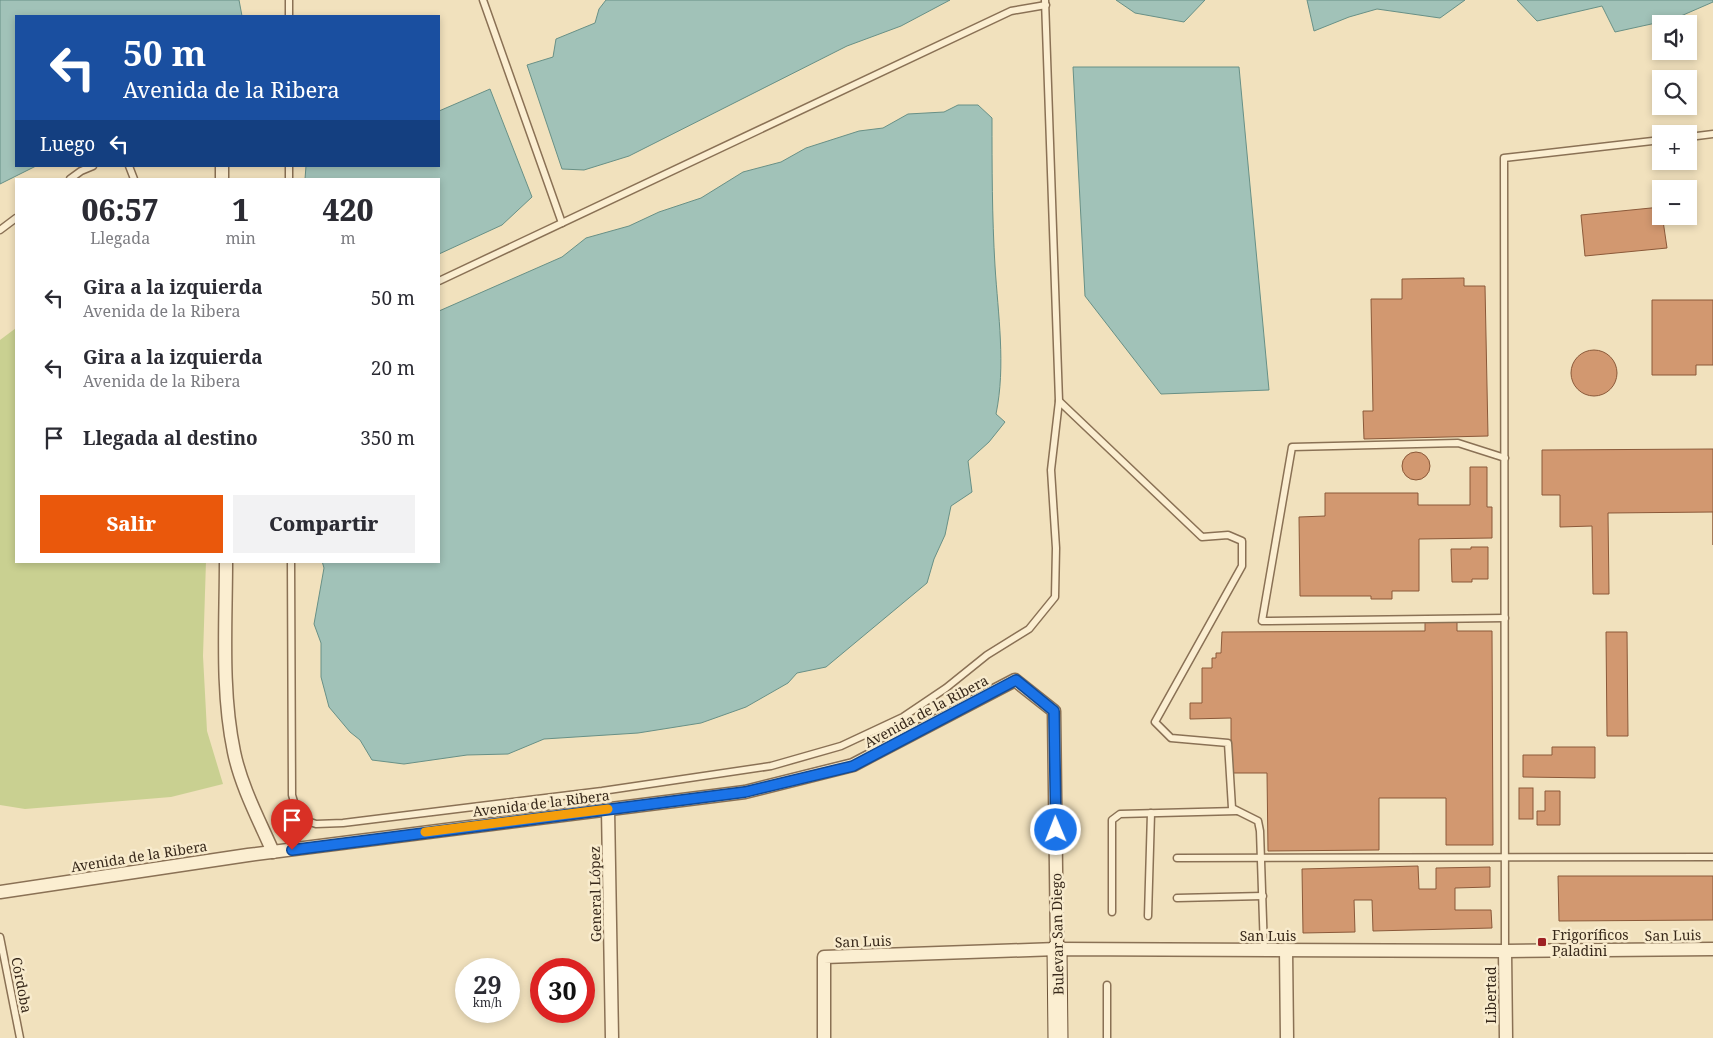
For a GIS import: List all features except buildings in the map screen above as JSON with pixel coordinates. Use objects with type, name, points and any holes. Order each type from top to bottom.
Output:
[{"type":"street","points":[[226,563],[226,700],[234,754],[249,798],[273,852]]},
{"type":"street","name":"Avenida de la Ribera","points":[[0,892],[273,852],[745,792],[853,766],[1016,680],[1054,711]]},
{"type":"street","name":"Bulevar San Diego","points":[[1054,711],[1058,1038]]},
{"type":"street","name":"General López","points":[[608,809],[612,1038]]},
{"type":"street","name":"San Luis","points":[[824,1038],[824,957],[1057,949],[1505,952],[1713,949]]},
{"type":"street","points":[[1286,950],[1287,1038]]},
{"type":"street","name":"Libertad","points":[[1505,952],[1506,1038]]},
{"type":"lane","points":[[290,0],[290,15]]},
{"type":"lane","points":[[483,0],[562,223]]},
{"type":"lane","points":[[291,563],[292,795],[299,818],[316,824],[343,823],[602,791],[771,766],[841,746],[903,716],[946,688],[987,655],[1029,629],[1054,597],[1056,548],[1050,470],[1059,401],[1046,2],[1011,11],[440,280]]},
{"type":"lane","points":[[1697,136],[1713,134]]},
{"type":"lane","points":[[1505,952],[1504,158],[1652,141]]},
{"type":"lane","points":[[71,178],[91,167]]},
{"type":"lane","points":[[0,230],[15,219]]},
{"type":"lane","points":[[1059,401],[1202,537],[1228,536],[1242,541],[1242,566],[1155,722],[1171,738],[1228,743],[1232,808],[1258,821],[1262,857],[1264,950]]},
{"type":"lane","points":[[1505,458],[1458,443],[1292,447],[1262,621],[1505,618]]},
{"type":"lane","points":[[1112,912],[1112,820],[1120,814],[1237,811]]},
{"type":"lane","points":[[1148,916],[1151,813]]},
{"type":"lane","points":[[1177,858],[1713,857]]},
{"type":"lane","points":[[1177,898],[1263,896]]},
{"type":"lane","name":"Córdoba","points":[[0,937],[20,1038]]},
{"type":"lane","points":[[1107,985],[1107,1038]]},
{"type":"green space","points":[[15,329],[15,563],[206,563],[203,656],[207,731],[223,784],[171,797],[25,809],[0,805],[0,340]]},
{"type":"water","points":[[0,0],[239,0],[242,15],[15,15],[15,167],[34,167],[0,184]]},
{"type":"water","points":[[606,0],[950,0],[901,26],[847,46],[629,156],[584,170],[562,169],[527,65],[553,57],[556,39],[595,23],[599,9]]},
{"type":"water","points":[[1116,0],[1205,0],[1184,22],[1135,13]]},
{"type":"water","points":[[1307,0],[1465,0],[1440,18],[1377,9],[1349,17],[1314,31]]},
{"type":"water","points":[[1517,0],[1713,0],[1713,2],[1683,15],[1652,15],[1652,24],[1615,32],[1602,6],[1537,21]]},
{"type":"water","points":[[1073,67],[1239,67],[1269,390],[1161,394],[1085,296]]},
{"type":"water","points":[[490,89],[532,197],[502,225],[440,254],[440,178],[305,178],[306,167],[440,167],[440,111]]},
{"type":"water","points":[[958,105],[978,105],[992,118],[993,229],[1001,359],[996,414],[1005,422],[989,442],[968,461],[972,492],[951,506],[945,535],[934,559],[927,583],[826,667],[797,673],[788,683],[746,707],[701,723],[638,733],[544,739],[508,754],[467,755],[404,764],[372,760],[360,740],[350,732],[329,707],[321,677],[321,643],[314,624],[324,568],[323,563],[440,563],[440,311],[562,257],[586,238],[629,226],[659,212],[701,198],[743,172],[781,162],[806,148],[859,131],[883,128],[908,114],[944,112]]},
{"type":"slow traffic","points":[[425,832],[608,809]]},
{"type":"place","name":"Frigoríficos Paladini","points":[[1542,942]]},
{"type":"route","points":[[292,850],[745,792],[853,766],[1016,680],[1054,711],[1056,830]]}]
